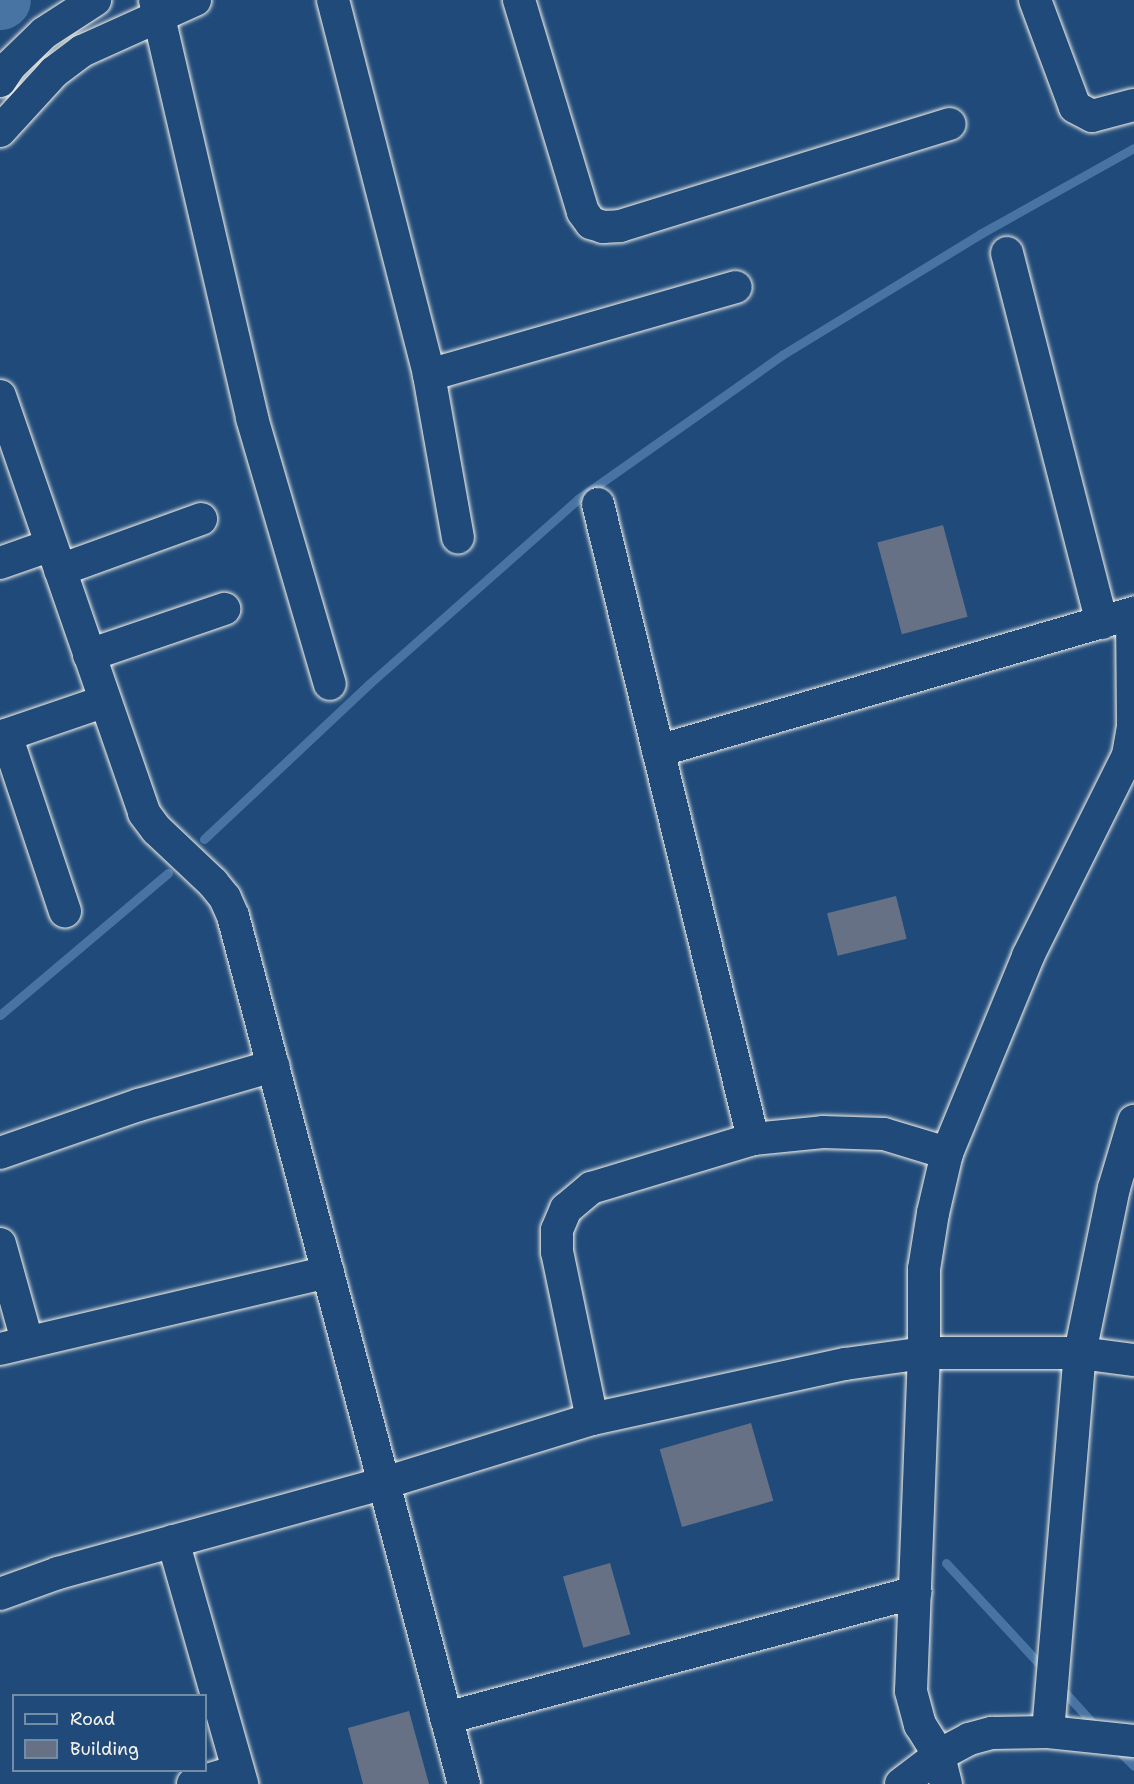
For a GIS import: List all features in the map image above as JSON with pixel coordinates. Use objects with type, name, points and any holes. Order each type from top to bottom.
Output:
[{"type":"street","points":[[0,81],[10,66],[44,33],[95,0]]},
{"type":"street","points":[[0,131],[54,72],[82,51],[157,8],[195,0]]},
{"type":"street","points":[[333,0],[429,375],[458,537]]},
{"type":"street","points":[[519,0],[583,212],[591,223],[603,227],[620,226],[950,123]]},
{"type":"street","points":[[1035,0],[1075,107],[1092,116],[1134,105]]},
{"type":"street","points":[[157,8],[252,418],[330,684]]},
{"type":"street","points":[[1007,253],[1102,622]]},
{"type":"street","points":[[429,375],[736,287]]},
{"type":"street","points":[[0,396],[144,813],[157,830],[213,883],[225,898],[233,916],[464,1784]]},
{"type":"street","points":[[598,504],[753,1139]]},
{"type":"street","points":[[0,563],[56,558],[201,519]]},
{"type":"street","points":[[89,655],[224,609]]},
{"type":"street","points":[[658,751],[1133,614],[1131,756],[1028,956],[947,1153],[933,1213],[924,1269],[924,1353],[911,1691],[920,1725],[942,1769]]},
{"type":"street","points":[[65,911],[3,736],[105,701]]},
{"type":"street","points":[[0,1153],[139,1105],[273,1066]]},
{"type":"street","points":[[1048,1732],[1080,1353],[1114,1188],[1134,1121]]},
{"type":"street","points":[[592,1419],[558,1252],[557,1230],[566,1209],[591,1188],[753,1139],[824,1132],[884,1134],[947,1153]]},
{"type":"street","points":[[0,1244],[14,1345],[328,1272]]},
{"type":"street","points":[[0,1594],[58,1573],[384,1483],[592,1419],[845,1364],[924,1353],[1080,1353],[1134,1360]]},
{"type":"street","points":[[173,1541],[240,1777],[193,1784]]},
{"type":"street","points":[[446,1718],[915,1592]]},
{"type":"street","points":[[901,1784],[942,1769],[969,1739],[992,1733],[1048,1732],[1134,1741]]},
{"type":"building","points":[[943,525],[968,617],[902,634],[877,543]]},
{"type":"building","points":[[896,896],[907,939],[838,956],[827,913]]},
{"type":"building","points":[[751,1423],[773,1501],[682,1527],[660,1449]]},
{"type":"building","points":[[610,1563],[630,1634],[583,1648],[563,1577]]},
{"type":"building","points":[[409,1711],[429,1784],[363,1784],[348,1728]]},
{"type":"waterway","points":[[204,839],[369,684],[578,499],[782,355],[980,234],[1134,148]]},
{"type":"waterway","points":[[0,1015],[168,873]]},
{"type":"waterway","points":[[946,1563],[1046,1671]]},
{"type":"waterway","points":[[1059,1686],[1098,1729]]},
{"type":"waterway","points":[[1116,1748],[1134,1766]]}]
